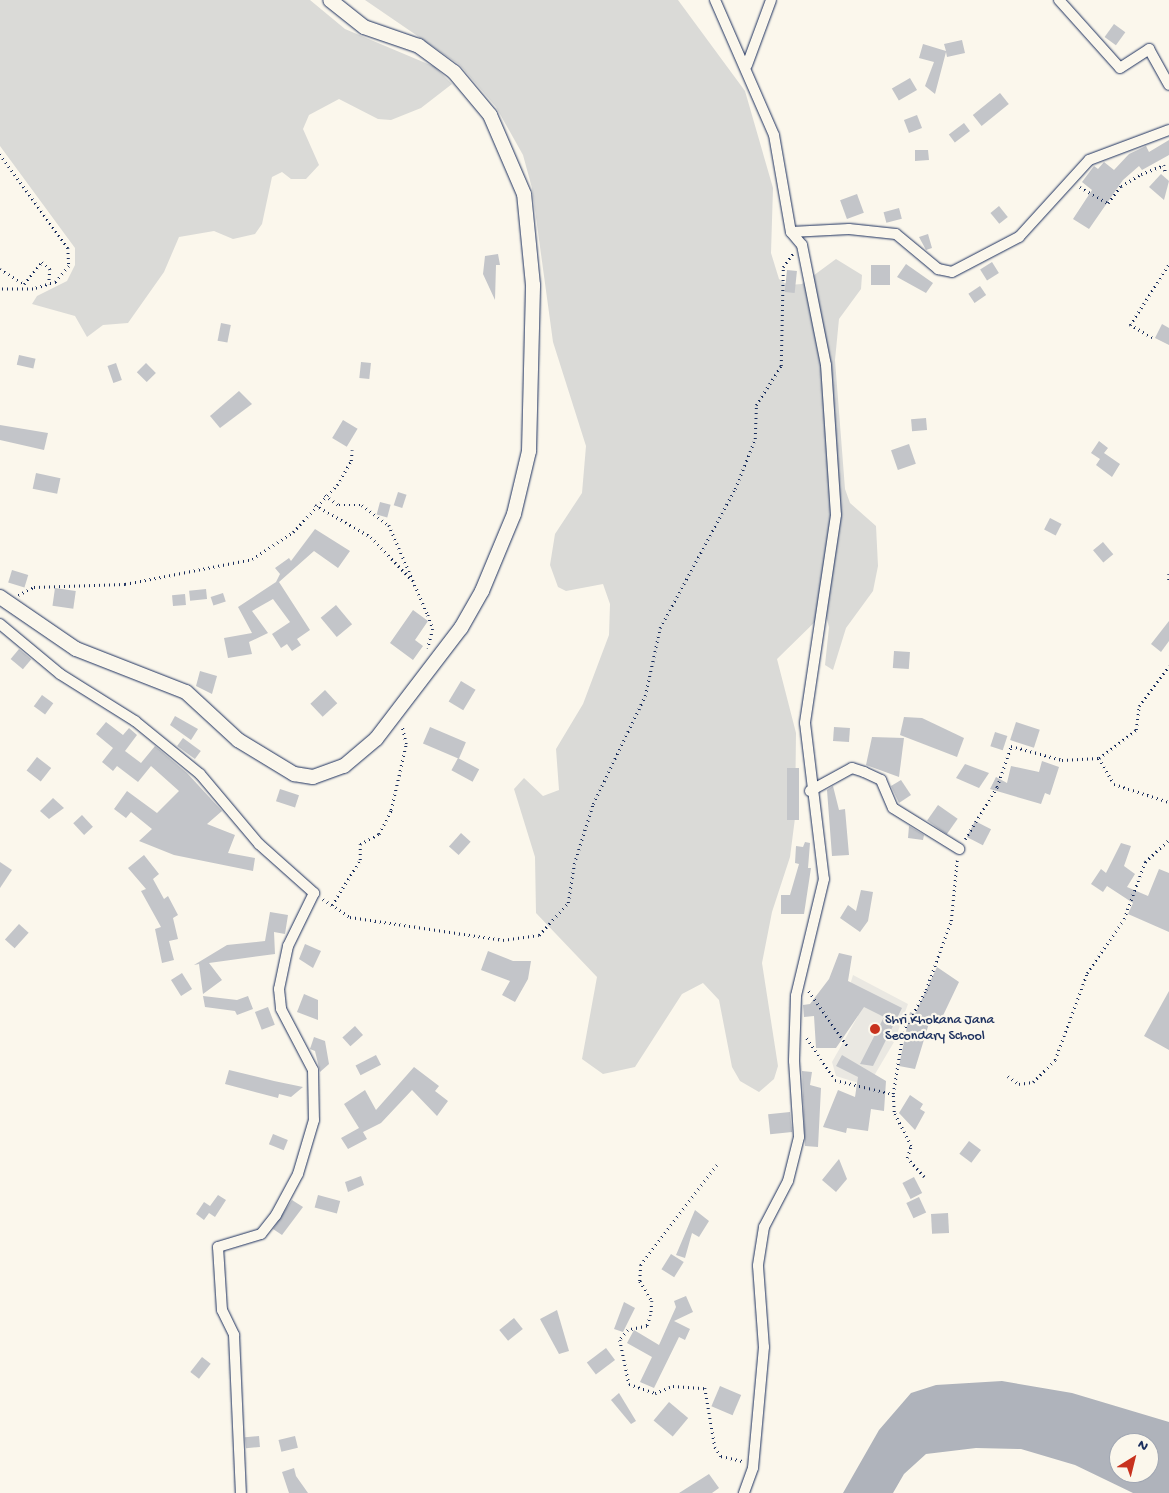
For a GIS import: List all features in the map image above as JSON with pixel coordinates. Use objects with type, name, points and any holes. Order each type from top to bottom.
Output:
[{"type":"main road","points":[[3,599],[76,650],[186,692],[238,740],[294,774],[313,777],[344,766],[376,739],[461,628],[482,592],[518,502],[531,439],[530,227],[521,181],[506,146],[470,88],[419,46],[364,27],[330,0]]},
{"type":"street","points":[[715,0],[747,65],[774,135],[791,232],[802,245],[826,365],[836,516],[806,723],[810,791],[824,879],[796,996],[794,1061],[799,1136],[788,1181],[764,1227],[758,1266],[764,1347],[751,1476],[744,1493]]},
{"type":"street","points":[[747,65],[771,0]]},
{"type":"street","points":[[1059,0],[1120,68],[1148,49],[1169,85]]},
{"type":"street","points":[[791,232],[850,229],[896,234],[938,269],[952,272],[1019,237],[1088,160],[1169,130]]},
{"type":"street","points":[[0,624],[60,674],[135,721],[200,774],[259,844],[314,893],[288,946],[279,989],[281,1009],[313,1070],[314,1120],[298,1174],[276,1215],[261,1234],[218,1247],[222,1310],[234,1336],[241,1493]]},
{"type":"street","points":[[810,791],[852,768],[864,772],[881,780],[894,808],[959,849]]},
{"type":"path","points":[[0,154],[68,248],[69,266],[48,284],[0,289]]},
{"type":"path","points":[[1071,179],[1088,194],[1108,204],[1121,186],[1141,174],[1164,165],[1166,174]]},
{"type":"path","points":[[314,893],[350,917],[480,938],[524,940],[539,934],[568,903],[574,864],[593,804],[645,696],[660,628],[735,489],[752,446],[754,410],[765,385],[781,366],[783,267],[802,245]]},
{"type":"path","points":[[0,269],[24,284],[42,262],[50,269],[48,284]]},
{"type":"path","points":[[1152,338],[1130,325],[1169,264]]},
{"type":"path","points":[[3,599],[34,587],[125,584],[252,558],[293,532],[315,505],[337,485],[352,450]]},
{"type":"path","points":[[325,495],[339,505],[362,505],[389,525],[415,583],[432,629],[427,653]]},
{"type":"path","points":[[315,505],[371,537],[415,583]]},
{"type":"path","points":[[1169,574],[1169,582]]},
{"type":"path","points":[[924,1177],[908,1158],[911,1146],[894,1112],[892,1094],[903,1032],[926,990],[952,921],[959,849],[997,787],[1011,746],[1062,760],[1099,758],[1136,730],[1139,706],[1169,666]]},
{"type":"path","points":[[332,905],[360,860],[360,844],[379,834],[391,810],[406,744],[398,710]]},
{"type":"path","points":[[1099,758],[1114,784],[1169,802]]},
{"type":"path","points":[[1008,1076],[1020,1084],[1033,1082],[1055,1060],[1091,966],[1124,919],[1145,862],[1169,840]]},
{"type":"path","points":[[802,970],[810,992],[848,1047]]},
{"type":"path","points":[[805,1032],[816,1057],[834,1080],[892,1094]]},
{"type":"path","points":[[717,1165],[641,1265],[640,1281],[652,1301],[651,1315],[647,1326],[628,1330],[621,1347],[628,1360],[629,1384],[655,1393],[674,1386],[705,1388],[715,1447],[721,1456],[743,1462],[743,1469],[751,1476]]},
{"type":"shaded area","points":[[0,0],[310,0],[345,29],[435,67],[452,84],[421,108],[391,120],[378,119],[339,99],[309,115],[303,129],[319,165],[306,179],[291,179],[282,172],[272,177],[262,224],[255,234],[233,239],[214,231],[179,237],[164,272],[128,323],[103,325],[87,337],[75,316],[32,304],[37,296],[67,281],[75,265],[75,248],[0,146]]},
{"type":"shaded area","points":[[365,0],[678,0],[745,91],[773,188],[771,253],[779,279],[788,285],[802,284],[836,259],[862,275],[861,289],[839,319],[835,360],[845,489],[850,503],[876,526],[878,566],[873,591],[846,628],[833,670],[825,665],[829,627],[825,612],[777,659],[796,733],[795,818],[790,857],[772,912],[762,963],[778,1066],[774,1079],[759,1092],[740,1081],[732,1067],[719,1000],[703,983],[682,994],[635,1067],[603,1074],[582,1059],[597,977],[536,913],[535,857],[514,789],[524,778],[543,796],[559,790],[556,749],[583,704],[609,635],[610,604],[603,584],[566,591],[558,587],[550,565],[555,534],[582,493],[586,446],[553,342],[532,188],[523,155],[496,107],[460,65]]},
{"type":"shaded area","name":"Shri Khokana Jana Secondary School","points":[[853,975],[908,1004],[894,1042],[868,1086],[836,1076],[832,1062],[858,1016],[850,985]]},
{"type":"shaded area","points":[[1002,1381],[1072,1393],[1169,1422],[1169,1493],[1133,1493],[1112,1483],[1159,1483],[1159,1433],[1109,1433],[1109,1481],[1075,1465],[1021,1449],[976,1448],[926,1454],[904,1474],[893,1493],[843,1493],[879,1430],[911,1393],[936,1385]]},
{"type":"building","points":[[1114,24],[1125,32],[1116,45],[1105,37]]},
{"type":"building","points":[[962,40],[965,53],[947,57],[946,52],[935,94],[925,86],[934,62],[919,58],[923,44],[946,51],[944,44]]},
{"type":"building","points":[[910,78],[917,90],[899,101],[892,88]]},
{"type":"building","points":[[1000,93],[1009,104],[982,126],[973,115]]},
{"type":"building","points":[[917,115],[922,128],[909,133],[904,120]]},
{"type":"building","points":[[964,123],[970,131],[955,142],[949,134]]},
{"type":"building","points":[[1169,140],[1169,155],[1142,170],[1139,166],[1123,180],[1089,229],[1073,219],[1092,190],[1082,182],[1094,166],[1098,169],[1104,162],[1114,170],[1129,154],[1146,146],[1149,152]]},
{"type":"building","points":[[915,150],[928,150],[929,160],[915,161]]},
{"type":"building","points":[[1161,174],[1169,181],[1164,200],[1149,187]]},
{"type":"building","points":[[857,194],[864,213],[847,219],[840,200]]},
{"type":"building","points":[[999,206],[1008,217],[999,224],[990,213]]},
{"type":"building","points":[[899,208],[902,219],[886,223],[884,212]]},
{"type":"building","points":[[928,234],[932,248],[926,250],[919,237]]},
{"type":"building","points":[[498,254],[500,265],[496,265],[495,300],[483,274],[485,256]]},
{"type":"building","points":[[992,262],[999,273],[987,280],[980,269]]},
{"type":"building","points":[[906,264],[933,283],[926,293],[897,277]]},
{"type":"building","points":[[871,265],[890,265],[890,285],[871,285]]},
{"type":"building","points":[[787,270],[797,271],[795,293],[785,292]]},
{"type":"building","points":[[980,286],[986,295],[975,303],[968,294]]},
{"type":"building","points":[[221,323],[231,325],[227,343],[218,341]]},
{"type":"building","points":[[1162,324],[1169,328],[1169,345],[1155,338]]},
{"type":"building","points":[[19,355],[36,359],[33,369],[17,365]]},
{"type":"building","points":[[361,362],[371,363],[369,379],[359,378]]},
{"type":"building","points":[[116,363],[122,380],[113,383],[107,366]]},
{"type":"building","points":[[146,363],[156,373],[147,382],[137,372]]},
{"type":"building","points":[[239,391],[252,404],[220,428],[210,416]]},
{"type":"building","points":[[926,418],[927,430],[912,431],[911,419]]},
{"type":"building","points":[[343,420],[358,429],[347,447],[332,438]]},
{"type":"building","points":[[0,425],[48,433],[44,450],[0,440]]},
{"type":"building","points":[[1099,441],[1108,448],[1104,453],[1120,464],[1112,477],[1096,465],[1100,459],[1091,453]]},
{"type":"building","points":[[909,444],[916,464],[898,470],[891,450]]},
{"type":"building","points":[[36,473],[60,478],[57,494],[33,489]]},
{"type":"building","points":[[398,492],[407,495],[402,508],[394,505]]},
{"type":"building","points":[[380,502],[391,505],[387,517],[377,515]]},
{"type":"building","points":[[1050,518],[1062,524],[1056,535],[1044,530]]},
{"type":"building","points":[[315,529],[350,551],[338,568],[314,551],[279,582],[310,630],[297,639],[301,645],[292,651],[287,644],[281,648],[272,634],[290,622],[273,599],[252,611],[268,633],[249,642],[252,654],[228,658],[224,638],[252,633],[238,607],[276,582],[280,574],[275,568],[289,558],[291,561]]},
{"type":"building","points":[[1103,542],[1113,554],[1103,563],[1093,550]]},
{"type":"building","points":[[12,570],[28,575],[24,587],[8,582]]},
{"type":"building","points":[[55,588],[76,591],[73,609],[52,606]]},
{"type":"building","points":[[206,589],[207,599],[190,601],[189,591]]},
{"type":"building","points":[[223,593],[226,602],[213,606],[211,597]]},
{"type":"building","points":[[185,594],[186,605],[173,606],[172,595]]},
{"type":"building","points":[[336,605],[352,624],[337,637],[321,618]]},
{"type":"building","points":[[413,610],[428,621],[415,640],[423,646],[413,660],[390,643]]},
{"type":"building","points":[[1169,621],[1169,641],[1161,652],[1151,644]]},
{"type":"building","points":[[19,649],[31,659],[23,669],[11,659]]},
{"type":"building","points":[[894,651],[910,652],[909,669],[893,668]]},
{"type":"building","points":[[200,671],[217,676],[212,694],[196,686]]},
{"type":"building","points":[[461,681],[476,690],[463,710],[449,702]]},
{"type":"building","points":[[325,690],[337,703],[323,717],[310,704]]},
{"type":"building","points":[[42,695],[53,703],[45,715],[34,706]]},
{"type":"building","points":[[175,716],[198,729],[191,740],[170,725]]},
{"type":"building","points":[[904,717],[922,718],[964,738],[957,757],[900,735]]},
{"type":"building","points":[[106,722],[123,735],[129,728],[137,735],[125,751],[141,763],[155,746],[187,773],[222,811],[207,824],[235,835],[228,853],[255,858],[253,871],[174,855],[139,841],[152,829],[131,812],[126,818],[114,809],[127,791],[157,813],[179,791],[151,766],[138,782],[117,766],[113,771],[102,762],[113,748],[96,734]]},
{"type":"building","points":[[1016,722],[1040,730],[1034,748],[1010,740]]},
{"type":"building","points":[[430,727],[466,742],[459,759],[423,744]]},
{"type":"building","points":[[834,727],[850,728],[849,742],[833,741]]},
{"type":"building","points":[[995,732],[1007,736],[1003,750],[990,746]]},
{"type":"building","points":[[872,737],[904,738],[899,777],[866,765]]},
{"type":"building","points":[[183,738],[201,751],[195,759],[177,746]]},
{"type":"building","points":[[37,757],[51,768],[41,781],[27,770]]},
{"type":"building","points":[[458,758],[479,769],[473,782],[451,770]]},
{"type":"building","points":[[1042,761],[1059,767],[1050,795],[1045,793],[1041,804],[990,789],[996,777],[1007,783],[1011,766],[1039,772]]},
{"type":"building","points":[[965,764],[989,773],[979,788],[956,778]]},
{"type":"building","points":[[787,768],[799,768],[799,820],[787,820]]},
{"type":"building","points":[[901,780],[911,795],[899,803],[891,786]]},
{"type":"building","points":[[833,786],[839,810],[845,809],[849,855],[832,856],[827,790]]},
{"type":"building","points":[[280,789],[299,795],[295,808],[276,801]]},
{"type":"building","points":[[53,798],[64,808],[49,819],[40,811]]},
{"type":"building","points":[[938,805],[958,819],[947,834],[927,821]]},
{"type":"building","points":[[82,815],[93,827],[84,835],[73,823]]},
{"type":"building","points":[[975,821],[991,829],[983,845],[967,837]]},
{"type":"building","points":[[909,826],[924,835],[923,840],[908,838]]},
{"type":"building","points":[[461,833],[471,842],[459,855],[449,846]]},
{"type":"building","points":[[805,842],[810,843],[808,868],[811,868],[804,914],[781,914],[781,895],[790,895],[799,864],[795,863],[796,846],[803,847]]},
{"type":"building","points":[[1121,843],[1131,846],[1124,866],[1135,874],[1127,887],[1148,896],[1159,869],[1169,873],[1169,932],[1128,914],[1133,903],[1107,886],[1103,892],[1091,884],[1101,869],[1106,873]]},
{"type":"building","points":[[144,855],[159,874],[153,879],[164,899],[168,896],[178,915],[173,918],[178,939],[169,941],[174,960],[162,963],[155,929],[161,927],[141,891],[146,889],[128,868]]},
{"type":"building","points":[[0,862],[12,870],[0,888]]},
{"type":"building","points":[[861,890],[873,892],[868,921],[860,932],[840,918],[848,905],[856,911]]},
{"type":"building","points":[[270,912],[288,915],[285,934],[274,932],[275,954],[209,963],[222,980],[203,994],[199,964],[194,965],[227,945],[265,941]]},
{"type":"building","points":[[19,924],[29,933],[15,948],[5,940]]},
{"type":"building","points":[[305,944],[321,951],[313,968],[299,959]]},
{"type":"building","points":[[488,951],[513,961],[531,961],[528,979],[515,1002],[502,995],[510,981],[481,970]]},
{"type":"building","points":[[839,953],[852,956],[848,981],[902,1008],[873,1066],[860,1064],[884,1017],[864,1007],[836,1048],[816,1048],[814,1016],[804,1017],[803,1005],[810,1004],[829,979]]},
{"type":"building","points":[[937,967],[959,982],[939,1024],[930,1020],[915,1069],[899,1066],[910,1012],[915,1014]]},
{"type":"building","points":[[182,973],[192,989],[181,996],[171,980]]},
{"type":"building","points":[[1169,991],[1169,1050],[1144,1036]]},
{"type":"building","points":[[304,994],[318,1000],[318,1020],[297,1012]]},
{"type":"building","points":[[203,996],[237,1000],[248,996],[253,1009],[237,1015],[235,1011],[205,1007]]},
{"type":"building","points":[[268,1007],[275,1025],[262,1030],[255,1012]]},
{"type":"building","points":[[355,1026],[363,1035],[350,1046],[342,1037]]},
{"type":"building","points":[[314,1037],[325,1041],[329,1064],[320,1072],[315,1051],[310,1049]]},
{"type":"building","points":[[376,1055],[381,1065],[361,1075],[356,1065]]},
{"type":"building","points":[[842,1055],[886,1081],[884,1111],[871,1109],[868,1131],[847,1128],[846,1133],[823,1127],[838,1090],[855,1097],[858,1077],[836,1066]]},
{"type":"building","points":[[414,1067],[439,1086],[435,1091],[448,1101],[437,1116],[412,1090],[381,1123],[363,1132],[367,1139],[348,1149],[341,1138],[359,1128],[344,1104],[365,1090],[376,1110]]},
{"type":"building","points":[[229,1070],[303,1087],[291,1097],[279,1094],[278,1098],[225,1084]]},
{"type":"building","points":[[802,1071],[812,1072],[810,1085],[821,1088],[818,1147],[805,1146]]},
{"type":"building","points":[[910,1095],[923,1104],[920,1109],[925,1112],[915,1130],[899,1113]]},
{"type":"building","points":[[790,1112],[792,1132],[770,1134],[768,1114]]},
{"type":"building","points":[[273,1134],[288,1140],[284,1150],[269,1144]]},
{"type":"building","points":[[969,1141],[981,1150],[971,1163],[959,1154]]},
{"type":"building","points":[[839,1159],[847,1179],[836,1192],[822,1180]]},
{"type":"building","points":[[361,1176],[364,1185],[348,1192],[345,1182]]},
{"type":"building","points":[[914,1177],[922,1193],[911,1199],[902,1183]]},
{"type":"building","points":[[218,1195],[226,1200],[215,1217],[209,1213],[204,1220],[196,1214],[204,1202],[210,1206]]},
{"type":"building","points":[[318,1195],[340,1201],[337,1214],[315,1208]]},
{"type":"building","points":[[919,1197],[926,1212],[913,1218],[906,1203]]},
{"type":"building","points":[[292,1200],[303,1207],[282,1235],[273,1229]]},
{"type":"building","points":[[695,1210],[709,1221],[699,1237],[692,1233],[685,1258],[676,1255]]},
{"type":"building","points":[[948,1213],[949,1233],[932,1234],[931,1214]]},
{"type":"building","points":[[671,1254],[684,1262],[674,1277],[661,1269]]},
{"type":"building","points":[[686,1296],[693,1312],[674,1321],[690,1329],[685,1340],[679,1337],[654,1388],[640,1382],[652,1357],[627,1343],[634,1330],[659,1345],[676,1307],[674,1301]]},
{"type":"building","points":[[624,1302],[635,1308],[623,1332],[614,1329]]},
{"type":"building","points":[[557,1310],[569,1351],[559,1354],[540,1319]]},
{"type":"building","points":[[514,1318],[523,1329],[508,1341],[499,1330]]},
{"type":"building","points":[[606,1348],[615,1360],[596,1374],[587,1362]]},
{"type":"building","points":[[202,1357],[211,1364],[199,1379],[190,1372]]},
{"type":"building","points":[[720,1386],[741,1395],[733,1415],[711,1406]]},
{"type":"building","points":[[619,1393],[636,1421],[631,1424],[611,1400]]},
{"type":"building","points":[[669,1402],[688,1418],[673,1436],[654,1420]]},
{"type":"building","points":[[259,1436],[260,1447],[246,1448],[245,1437]]},
{"type":"building","points":[[295,1436],[298,1448],[281,1452],[279,1440]]},
{"type":"building","points":[[294,1468],[296,1476],[308,1493],[289,1493],[282,1472]]},
{"type":"building","points":[[709,1474],[719,1488],[712,1493],[679,1493]]},
{"type":"place","name":"Shri Khokana Jana Secondary School","points":[[875,1029]]}]
